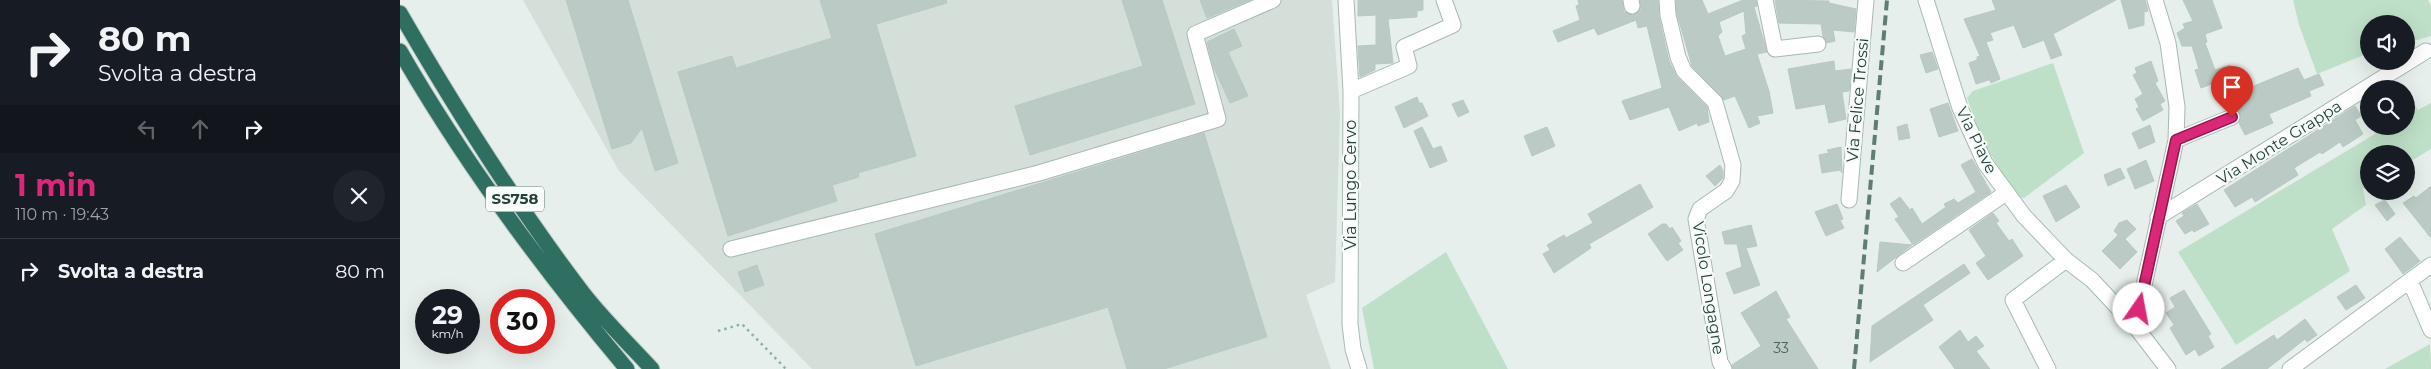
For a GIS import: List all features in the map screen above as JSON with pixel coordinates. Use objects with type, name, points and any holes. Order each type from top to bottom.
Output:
[{"type":"highway","name":"SS758","points":[[400,13],[440,83],[511,194],[584,294],[652,369]]},
{"type":"highway","name":"SS758","points":[[400,51],[427,98],[486,188],[568,299],[627,369]]},
{"type":"street","points":[[731,249],[1039,173],[1218,119],[1195,34],[1273,0]]},
{"type":"street","name":"Via Lungo Cervo","points":[[1346,0],[1351,91],[1350,324],[1353,349],[1359,369]]},
{"type":"street","points":[[1351,91],[1409,66],[1404,47],[1454,25],[1444,0]]},
{"type":"street","name":"Vicolo Longagne","points":[[1667,0],[1668,16],[1678,56],[1684,71],[1716,102],[1733,165],[1732,181],[1726,191],[1700,209],[1696,219],[1720,362],[1724,369]]},
{"type":"street","points":[[1765,0],[1775,49],[1818,44]]},
{"type":"street","name":"Via Felice Trossi","points":[[1849,200],[1866,0]]},
{"type":"street","name":"Via Piave","points":[[1926,0],[1960,108],[1985,163],[2024,216],[2066,260],[2092,280],[2135,326],[2168,369]]},
{"type":"street","points":[[2135,326],[2176,140],[2177,107],[2168,43],[2156,0]]},
{"type":"street","name":"Via Monte Grappa","points":[[2158,217],[2426,51]]},
{"type":"street","points":[[2176,140],[2232,117]]},
{"type":"street","points":[[1903,263],[2006,193]]},
{"type":"street","points":[[2048,369],[2013,300],[2066,260]]},
{"type":"street","points":[[2290,369],[2431,265]]},
{"type":"street","points":[[2410,281],[2431,330]]},
{"type":"path","points":[[718,331],[742,324],[786,369]]},
{"type":"shaded area","points":[[523,0],[1332,0],[1340,114],[1335,282],[1306,295],[1331,369],[812,369],[619,171]]},
{"type":"green space","points":[[2293,0],[2428,0],[2431,6],[2431,36],[2415,40],[2415,15],[2360,15],[2360,57],[2317,74],[2299,25]]},
{"type":"green space","points":[[2053,63],[2084,153],[2024,198],[2016,196],[1982,140],[1967,98],[1973,91]]},
{"type":"green space","points":[[2431,103],[2431,149],[2415,159],[2415,145],[2360,145],[2360,200],[2365,200],[2366,205],[2332,229],[2350,271],[2236,345],[2178,252],[2373,135],[2415,135],[2415,105],[2418,110]]},
{"type":"green space","points":[[1446,252],[1508,369],[1374,369],[1362,308]]},
{"type":"green space","points":[[2430,344],[2431,369],[2385,369]]},
{"type":"building","points":[[566,0],[628,0],[678,163],[655,171],[642,128],[631,143],[612,149]]},
{"type":"building","points":[[820,0],[946,0],[947,3],[876,24],[916,156],[858,173],[859,177],[832,185],[837,201],[728,236],[678,72],[732,56],[736,68],[832,38]]},
{"type":"building","points":[[1122,0],[1162,0],[1195,104],[1030,155],[1015,106],[1143,66]]},
{"type":"building","points":[[1200,0],[1250,0],[1207,18]]},
{"type":"building","points":[[1358,0],[1423,0],[1423,10],[1417,11],[1417,17],[1388,19],[1393,63],[1375,64],[1375,70],[1360,77],[1358,46],[1376,45],[1376,15],[1358,16]]},
{"type":"building","points":[[1578,0],[1622,0],[1624,12],[1633,15],[1641,10],[1640,0],[1658,0],[1659,17],[1669,61],[1677,77],[1707,107],[1709,122],[1698,126],[1697,123],[1679,131],[1669,107],[1630,120],[1622,101],[1662,88],[1647,26],[1638,28],[1636,20],[1598,35],[1594,28],[1558,42],[1553,31],[1580,20],[1576,6],[1579,5]]},
{"type":"building","points":[[1676,0],[1702,0],[1708,14],[1743,0],[1756,0],[1757,6],[1754,7],[1767,52],[1757,54],[1769,91],[1773,113],[1757,116],[1760,123],[1749,128],[1735,96],[1724,100],[1692,66],[1677,14]],"holes":[[[1744,11],[1746,34],[1742,36],[1746,49],[1725,56],[1718,36],[1722,32],[1719,22]]]},
{"type":"building","points":[[1775,0],[1829,1],[1829,3],[1856,9],[1854,32],[1833,30],[1835,41],[1827,43],[1823,36],[1821,24],[1779,23]]},
{"type":"building","points":[[1992,0],[2116,0],[2053,34],[2062,55],[2051,59],[2044,40],[2023,48],[2014,25],[1990,33],[1993,40],[1986,42],[2000,79],[1991,83],[1987,74],[1989,80],[1976,84],[1969,63],[1977,60],[1977,57],[1980,56],[1964,19],[1996,10]]},
{"type":"building","points":[[2121,0],[2145,0],[2148,11],[2144,12],[2144,25],[2129,29]]},
{"type":"building","points":[[2183,0],[2212,0],[2222,28],[2205,34],[2207,42],[2205,43],[2215,70],[2230,65],[2239,92],[2298,68],[2304,80],[2319,74],[2324,85],[2309,91],[2311,96],[2269,114],[2273,123],[2245,135],[2239,123],[2240,113],[2233,108],[2222,80],[2201,88],[2195,70],[2199,69],[2192,46],[2182,46],[2177,33],[2185,28],[2183,24],[2193,21]]},
{"type":"building","points":[[1234,29],[1242,46],[1228,52],[1248,96],[1230,103],[1214,68],[1207,42]]},
{"type":"building","points":[[1932,52],[1938,69],[1926,73],[1920,55]]},
{"type":"building","points":[[1834,61],[1835,71],[1851,69],[1849,91],[1842,92],[1846,119],[1829,123],[1825,104],[1796,109],[1788,69]]},
{"type":"building","points":[[2151,61],[2158,81],[2155,83],[2165,101],[2160,104],[2163,110],[2143,121],[2136,109],[2139,107],[2135,99],[2143,94],[2133,75],[2137,73],[2135,68]]},
{"type":"building","points":[[1417,97],[1428,116],[1404,128],[1395,107]]},
{"type":"building","points":[[1463,100],[1469,112],[1458,117],[1452,104]]},
{"type":"building","points":[[1948,103],[1958,131],[1939,137],[1930,109]]},
{"type":"building","points":[[2355,106],[2360,114],[2360,117],[2355,120],[2361,135],[2343,147],[2340,142],[2322,154],[2320,152],[2294,168],[2298,175],[2255,202],[2252,197],[2235,207],[2224,190]]},
{"type":"building","points":[[1907,124],[1910,138],[1899,140],[1897,127]]},
{"type":"building","points":[[2150,125],[2155,142],[2139,149],[2132,133]]},
{"type":"building","points":[[1422,127],[1433,149],[1441,146],[1447,161],[1430,168],[1414,131]]},
{"type":"building","points":[[1547,127],[1555,146],[1532,156],[1524,136]]},
{"type":"building","points":[[1204,133],[1267,337],[1164,369],[1127,369],[1108,307],[916,366],[875,234]]},
{"type":"building","points":[[1841,147],[1842,173],[1840,170],[1822,173],[1819,155],[1829,153],[1827,150]]},
{"type":"building","points":[[1972,159],[1991,192],[1913,245],[1895,219],[1899,217],[1890,204],[1900,197],[1910,210],[1912,208],[1922,224],[1946,207],[1944,204],[1954,199],[1958,203],[1976,192],[1961,165]]},
{"type":"building","points":[[2146,160],[2154,181],[2135,189],[2127,169]]},
{"type":"building","points":[[1720,165],[1723,171],[1723,178],[1715,186],[1706,176]]},
{"type":"building","points":[[2120,168],[2125,178],[2108,186],[2104,175]]},
{"type":"building","points":[[1640,184],[1653,207],[1589,244],[1591,248],[1554,273],[1543,254],[1550,250],[1547,245],[1564,235],[1566,238],[1593,223],[1588,214]]},
{"type":"building","points":[[2066,185],[2080,207],[2056,222],[2043,196]]},
{"type":"building","points":[[2431,186],[2431,238],[2403,203],[2408,200],[2415,200]]},
{"type":"building","points":[[2385,200],[2395,214],[2387,221],[2375,205]]},
{"type":"building","points":[[1837,204],[1843,219],[1840,220],[1844,228],[1826,236],[1815,212]]},
{"type":"building","points":[[2197,204],[2209,224],[2194,232],[2192,230],[2185,234],[2176,221],[2184,216],[2182,213]]},
{"type":"building","points":[[1993,213],[1999,221],[1996,223],[2009,241],[2012,239],[2023,256],[1988,280],[1976,263],[1986,256],[1969,230]]},
{"type":"building","points":[[2127,220],[2136,229],[2125,239],[2137,252],[2120,269],[2102,251],[2118,235],[2114,231],[2119,223]]},
{"type":"building","points":[[1662,224],[1666,224],[1670,229],[1672,227],[1681,241],[1678,243],[1683,250],[1667,261],[1648,234]]},
{"type":"building","points":[[1751,225],[1757,246],[1746,248],[1760,285],[1734,294],[1726,273],[1742,267],[1737,244],[1725,244],[1722,232]]},
{"type":"building","points":[[2400,237],[2420,261],[2403,274],[2385,249]]},
{"type":"building","points":[[1880,242],[1912,245],[1877,272]]},
{"type":"building","points":[[1964,264],[1970,273],[1923,305],[1933,320],[1870,362],[1872,326]]},
{"type":"building","points":[[757,265],[764,285],[745,292],[738,272]]},
{"type":"building","points":[[2356,285],[2365,298],[2346,310],[2337,297]]},
{"type":"building","points":[[2184,290],[2211,334],[2208,336],[2214,347],[2199,356],[2195,349],[2186,355],[2170,328],[2174,325],[2166,313],[2175,307],[2170,298]]},
{"type":"building","points":[[1776,291],[1790,317],[1786,319],[1818,369],[1733,369],[1732,365],[1761,346],[1741,313]]},
{"type":"building","points":[[2305,319],[2317,335],[2307,342],[2305,339],[2267,369],[2221,369],[2274,335],[2277,340]]},
{"type":"building","points":[[1960,330],[1968,342],[1976,336],[1984,346],[1976,351],[1990,369],[1955,369],[1939,347]]},
{"type":"railway","points":[[1854,369],[1887,0]]},
{"type":"route","points":[[2139,309],[2176,140],[2232,117]]}]
